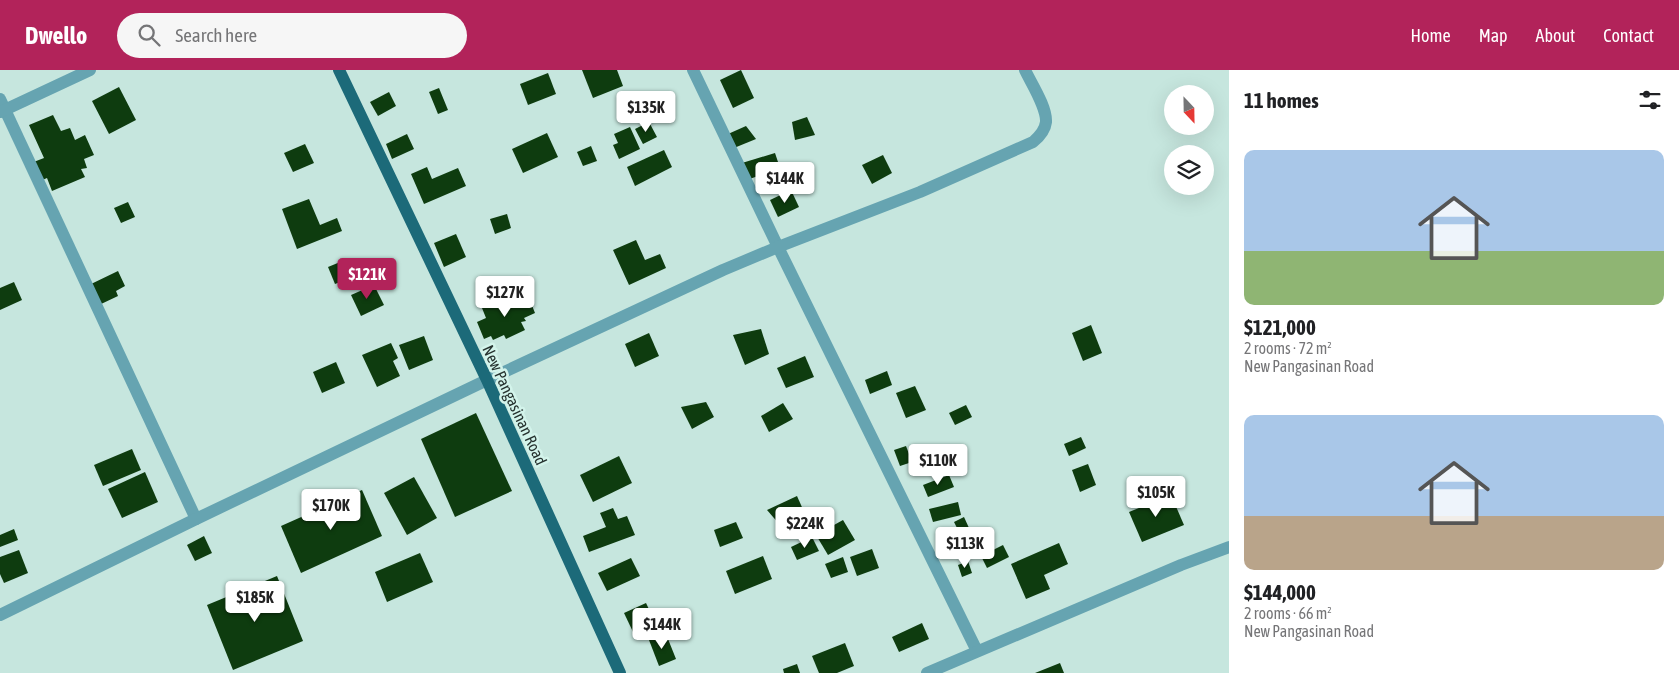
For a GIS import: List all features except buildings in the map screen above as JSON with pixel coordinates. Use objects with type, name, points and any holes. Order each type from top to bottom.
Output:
[{"type":"main road","name":"New Pangasinan Road","points":[[339,70],[487,380],[620,673]]},
{"type":"street","points":[[90,70],[2,107],[196,519]]},
{"type":"street","points":[[693,70],[977,651]]},
{"type":"street","points":[[0,615],[487,380],[714,274],[920,192],[1033,142],[1040,136],[1046,122],[1037,94],[1025,70]]},
{"type":"street","points":[[927,673],[1181,565],[1229,547]]}]
